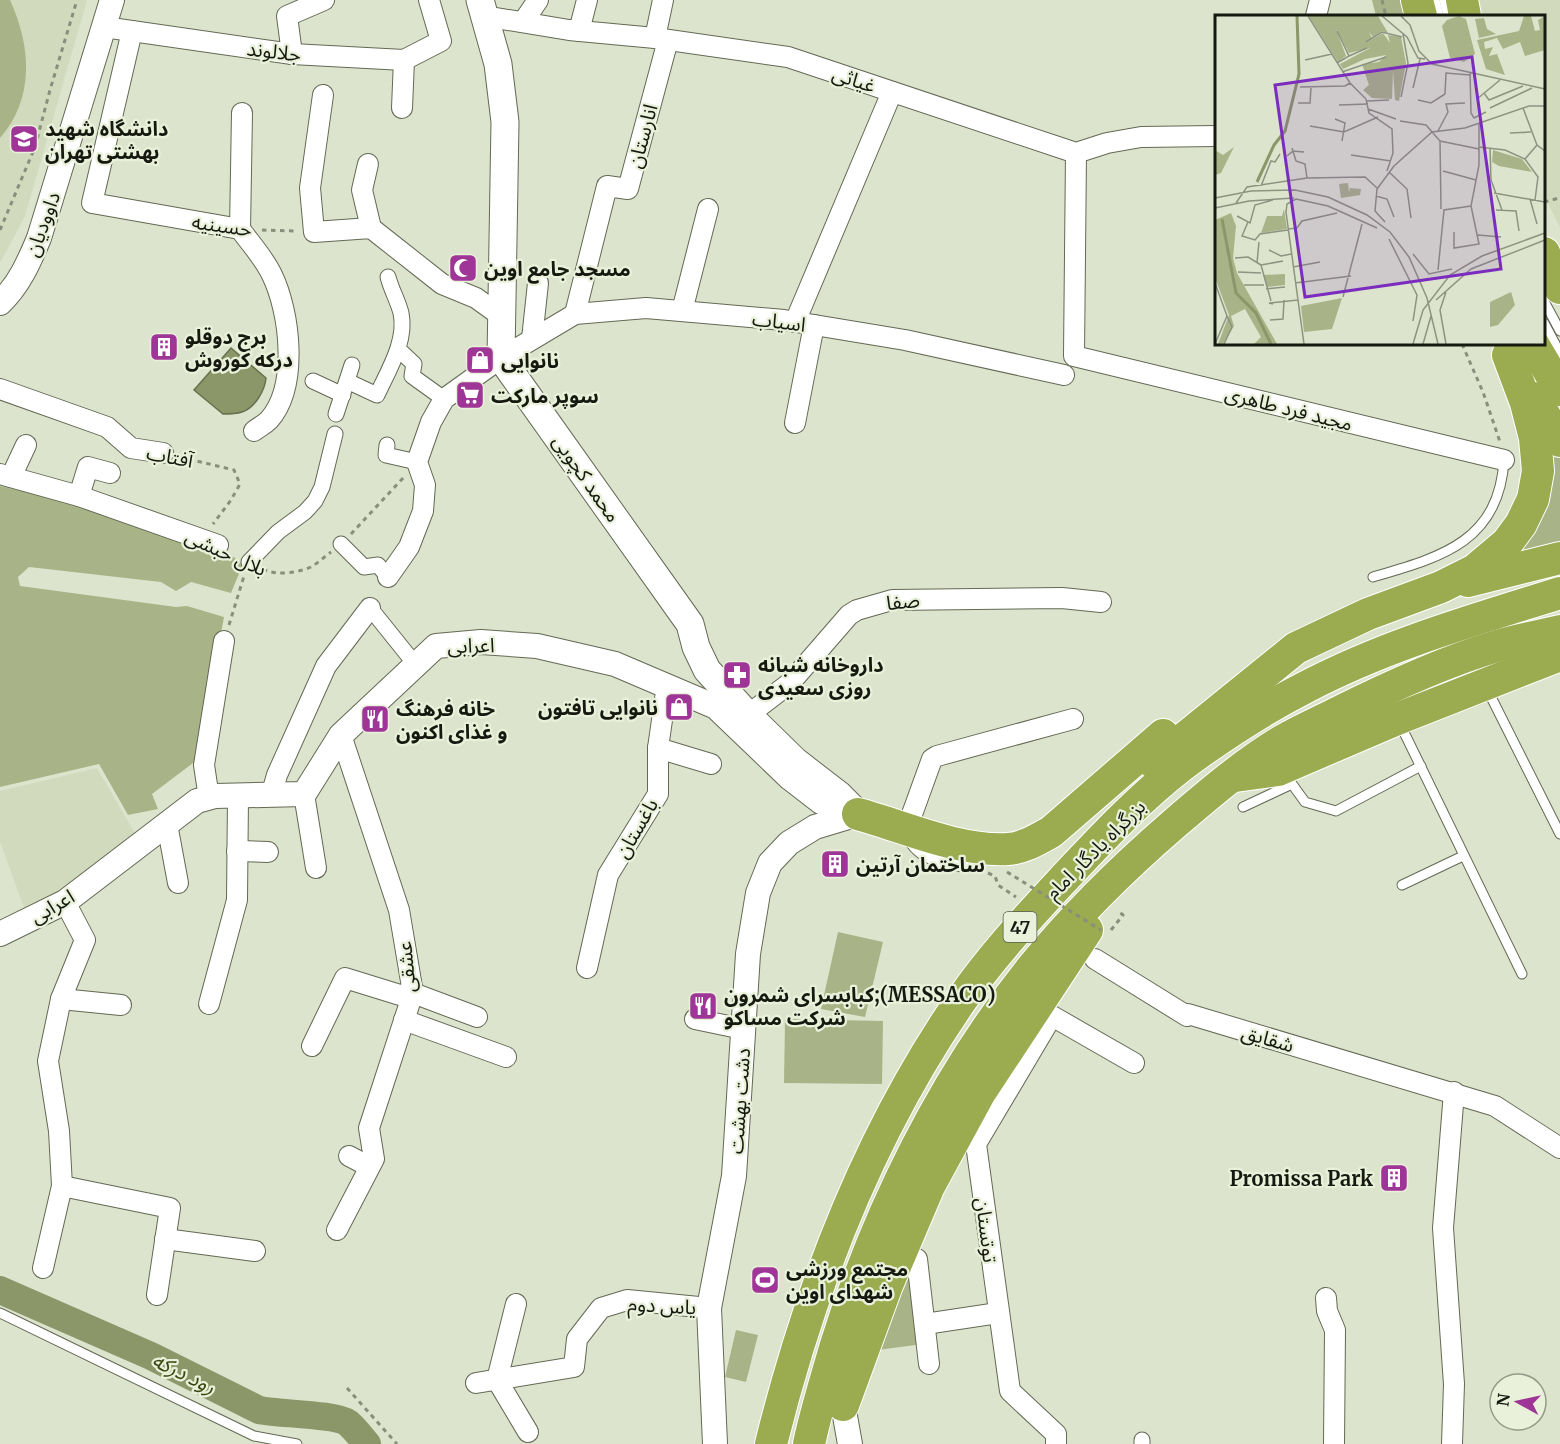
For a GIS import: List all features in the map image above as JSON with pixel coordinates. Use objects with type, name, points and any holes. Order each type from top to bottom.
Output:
[{"type":"highway","points":[[1417,0],[1421,15]]},
{"type":"highway","points":[[1462,0],[1465,15]]},
{"type":"highway","points":[[1545,255],[1560,288]]},
{"type":"highway","points":[[1514,347],[1560,390]]},
{"type":"highway","points":[[1514,347],[1560,441]]},
{"type":"highway","points":[[1053,890],[1074,849],[1104,810],[1145,771],[1296,648],[1368,614],[1441,587],[1475,570],[1507,543],[1521,524],[1533,499],[1538,471],[1535,438],[1514,347]]},
{"type":"highway","points":[[1441,587],[1560,558]]},
{"type":"highway","name":"بزرگراه یادگار امام","points":[[771,1444],[818,1281],[862,1175],[913,1078],[962,999],[998,951],[1053,890],[1110,829],[1181,767],[1245,723],[1305,687],[1379,652],[1560,593]]},
{"type":"highway","name":"بزرگراه یادگار امام","points":[[809,1444],[816,1412],[852,1293],[894,1191],[942,1102],[987,1029],[1032,968],[1136,856],[1228,777],[1284,740],[1375,694],[1496,647],[1560,631]]},
{"type":"highway","points":[[1228,777],[1278,770],[1397,718],[1560,655]]},
{"type":"highway","points":[[858,814],[946,842],[979,848],[1010,849],[1031,843],[1051,832],[1216,692],[1244,691]]},
{"type":"highway","points":[[843,1405],[887,1285],[935,1176],[979,1094],[1136,856]]},
{"type":"main road","points":[[482,8],[494,43],[500,76],[509,195],[501,316],[501,358]]},
{"type":"main road","name":"محمد کچویی","points":[[501,358],[690,624],[696,647],[707,670],[748,715],[795,760],[858,814]]},
{"type":"street","name":"داوودیان","points":[[0,303],[9,295],[23,273],[39,238],[112,0]]},
{"type":"street","points":[[402,108],[404,60],[441,41],[429,0]]},
{"type":"street","points":[[524,22],[538,0]]},
{"type":"street","points":[[579,31],[587,0]]},
{"type":"street","points":[[661,39],[663,0]]},
{"type":"street","points":[[1316,15],[1320,0]]},
{"type":"street","points":[[292,54],[287,16],[314,2]]},
{"type":"street","name":"غیاثی","points":[[482,8],[524,22],[579,31],[661,39],[788,57],[1076,153]]},
{"type":"street","name":"جلالوند","points":[[104,27],[292,54],[404,60]]},
{"type":"street","name":"حسینیه","points":[[132,31],[92,203],[240,229]]},
{"type":"street","name":"انارستان","points":[[575,314],[607,186],[628,189],[661,39]]},
{"type":"street","points":[[795,423],[805,324],[892,92]]},
{"type":"street","points":[[323,95],[310,189],[314,232],[371,228]]},
{"type":"street","points":[[243,113],[240,229],[272,275],[284,315],[288,340],[287,371],[279,403],[269,420],[254,430]]},
{"type":"street","points":[[1076,153],[1107,143],[1141,137],[1215,136]]},
{"type":"street","name":"مجید فرد طاهری","points":[[1076,153],[1074,356],[1504,460]]},
{"type":"street","points":[[368,164],[362,190],[371,228],[442,284],[476,298],[501,316]]},
{"type":"street","points":[[682,311],[708,209]]},
{"type":"street","points":[[314,381],[377,395],[398,349],[401,329],[401,313],[387,277]]},
{"type":"street","points":[[532,339],[538,283]]},
{"type":"street","name":"اسیاب","points":[[444,399],[501,358],[575,314],[646,308],[805,324],[905,340],[1064,375]]},
{"type":"street","points":[[341,544],[364,567],[378,565],[388,578],[409,547],[423,511],[425,486],[417,462],[431,422],[444,399],[412,376],[414,364],[398,349]]},
{"type":"street","points":[[336,414],[352,365]]},
{"type":"street","name":"آفتاب","points":[[0,388],[107,427],[130,448],[163,453]]},
{"type":"street","points":[[249,562],[278,532],[305,512],[315,501],[322,487],[335,434]]},
{"type":"street","points":[[6,476],[26,445]]},
{"type":"street","points":[[387,445],[386,455],[417,462]]},
{"type":"street","points":[[79,496],[88,467],[110,473]]},
{"type":"street","name":"بلال حبشی","points":[[6,476],[79,496],[210,543]]},
{"type":"street","name":"صفا","points":[[748,715],[790,683],[849,615],[885,601],[1062,598],[1101,602]]},
{"type":"street","points":[[270,796],[326,666],[370,608],[415,664]]},
{"type":"street","points":[[209,798],[204,765],[224,641]]},
{"type":"street","name":"اعرابی","points":[[0,934],[65,902],[197,801],[238,796],[304,794],[341,735],[436,646],[481,642],[537,646],[615,664],[716,707],[790,778],[821,802],[858,814]]},
{"type":"street","name":"باغستان","points":[[587,968],[608,875],[658,794],[658,748],[667,685]]},
{"type":"street","points":[[973,865],[950,863],[928,855],[914,845],[907,828],[932,759],[1073,719]]},
{"type":"street","name":"عشقی","points":[[337,1230],[368,1166],[374,1159],[369,1128],[413,993],[399,910],[341,735]]},
{"type":"street","points":[[658,748],[711,764]]},
{"type":"street","points":[[304,794],[316,868]]},
{"type":"street","points":[[209,1004],[237,900],[238,796]]},
{"type":"street","name":"دشت بهشت","points":[[715,1444],[709,1308],[734,1176],[748,954],[758,893],[770,863],[789,843],[815,827],[858,814]]},
{"type":"street","points":[[167,824],[178,883]]},
{"type":"street","points":[[237,851],[268,852]]},
{"type":"street","points":[[43,1268],[62,1186],[59,1131],[48,1061],[61,999],[85,940],[65,902]]},
{"type":"street","name":"شقایق","points":[[1095,959],[1187,1016],[1188,1014],[1495,1106],[1560,1148]]},
{"type":"street","points":[[312,1046],[345,978],[400,995],[413,993],[477,1017]]},
{"type":"street","points":[[61,999],[121,1005]]},
{"type":"street","name":"توتستان","points":[[1056,1444],[1056,1434],[1010,1391],[976,1144],[1052,1016],[1134,1063]]},
{"type":"street","points":[[695,1019],[743,1029]]},
{"type":"street","points":[[404,1020],[506,1057]]},
{"type":"street","points":[[1452,1444],[1454,1384],[1443,1228],[1454,1092]]},
{"type":"street","points":[[349,1156],[368,1166]]},
{"type":"street","points":[[62,1186],[170,1208],[157,1295]]},
{"type":"street","points":[[165,1239],[255,1251]]},
{"type":"street","points":[[917,1259],[929,1364]]},
{"type":"street","points":[[1326,1298],[1327,1311],[1335,1330],[1334,1444]]},
{"type":"street","name":"یاس دوم","points":[[476,1383],[574,1366],[577,1339],[601,1308],[627,1300],[709,1308]]},
{"type":"street","points":[[516,1304],[496,1380],[528,1432]]},
{"type":"street","points":[[925,1324],[998,1313]]},
{"type":"street","points":[[836,1444],[843,1405]]},
{"type":"street","points":[[843,1405],[850,1444]]},
{"type":"lane","points":[[1435,0],[1439,15]]},
{"type":"lane","points":[[1444,0],[1448,15]]},
{"type":"lane","points":[[1545,303],[1560,331]]},
{"type":"lane","points":[[1545,325],[1560,353]]},
{"type":"lane","points":[[1373,577],[1412,566],[1456,548],[1483,525],[1498,498],[1503,479],[1504,460]]},
{"type":"lane","points":[[1484,684],[1560,834]]},
{"type":"lane","points":[[1397,718],[1522,974]]},
{"type":"lane","points":[[1243,807],[1292,784],[1305,802],[1336,811],[1421,766]]},
{"type":"lane","points":[[1402,885],[1463,856]]},
{"type":"lane","points":[[0,1313],[254,1436],[297,1444]]},
{"type":"path","points":[[0,230],[35,147],[77,0]]},
{"type":"path","points":[[1382,0],[1386,15]]},
{"type":"path","points":[[1545,202],[1560,199]]},
{"type":"path","name":"حسینیه","points":[[240,229],[314,232]]},
{"type":"path","points":[[1462,345],[1499,434],[1504,460]]},
{"type":"path","name":"آفتاب","points":[[163,453],[234,470],[240,484],[210,543]]},
{"type":"path","name":"بلال حبشی","points":[[249,562],[269,573],[278,574],[311,567],[341,544],[396,488],[417,462]]},
{"type":"path","points":[[224,641],[249,562]]},
{"type":"path","points":[[1007,872],[1101,930]]},
{"type":"path","points":[[995,876],[998,885],[1023,903]]},
{"type":"path","points":[[347,1388],[397,1444]]},
{"type":"shaded area","name":"دانشگاه شهید بهشتی تهران","points":[[0,0],[87,0],[25,216],[0,263]]},
{"type":"shaded area","points":[[0,0],[10,0],[17,17],[25,53],[26,71],[19,106],[0,138]]},
{"type":"shaded area","points":[[1372,0],[1401,0],[1404,15],[1376,15]]},
{"type":"shaded area","points":[[1476,0],[1560,0],[1560,227],[1545,198],[1545,15],[1479,15]]},
{"type":"shaded area","points":[[231,348],[266,378],[264,388],[251,407],[240,413],[223,414],[194,390]]},
{"type":"shaded area","points":[[1543,433],[1560,454],[1560,552],[1498,568]]},
{"type":"shaded area","points":[[0,486],[76,504],[213,542],[243,564],[231,593],[191,582],[176,591],[161,582],[29,567],[18,577],[20,586],[176,607],[187,606],[224,617],[197,760],[152,794],[158,809],[128,815],[99,764],[0,787]]},
{"type":"shaded area","points":[[97,768],[136,835],[58,896],[25,910],[0,842],[0,791]]},
{"type":"shaded area","points":[[838,932],[883,942],[865,1017],[821,1009]]},
{"type":"shaded area","points":[[785,1019],[883,1021],[882,1084],[784,1083]]},
{"type":"shaded area","points":[[913,1261],[923,1344],[878,1350]]},
{"type":"shaded area","points":[[736,1330],[758,1335],[746,1382],[725,1377]]},
{"type":"waterway","name":"رود درکه","points":[[0,1290],[151,1356],[259,1410],[341,1420],[351,1425],[367,1444]]},
{"type":"place","name":"دانشگاه شهید بهشتی تهران","points":[[24,139]]},
{"type":"place","name":"مسجد جامع اوین","points":[[463,268]]},
{"type":"place","name":"برج دوقلو درکه کوروش","points":[[164,347]]},
{"type":"place","name":"نانوایی","points":[[480,360]]},
{"type":"place","name":"سوپر مارکت","points":[[470,395]]},
{"type":"place","name":"داروخانه شبانه روزی سعیدی","points":[[737,675]]},
{"type":"place","name":"نانوایی تافتون","points":[[679,707]]},
{"type":"place","name":"خانه فرهنگ و غذای اکنون","points":[[375,719]]},
{"type":"place","name":"ساختمان آرتین","points":[[835,864]]},
{"type":"place","name":"کبابسرای شمرون;(MESSACO) شرکت مساکو","points":[[703,1006]]},
{"type":"place","name":"Promissa Park","points":[[1394,1178]]},
{"type":"place","name":"مجتمع ورزشی شهدای اوین","points":[[765,1280]]}]
